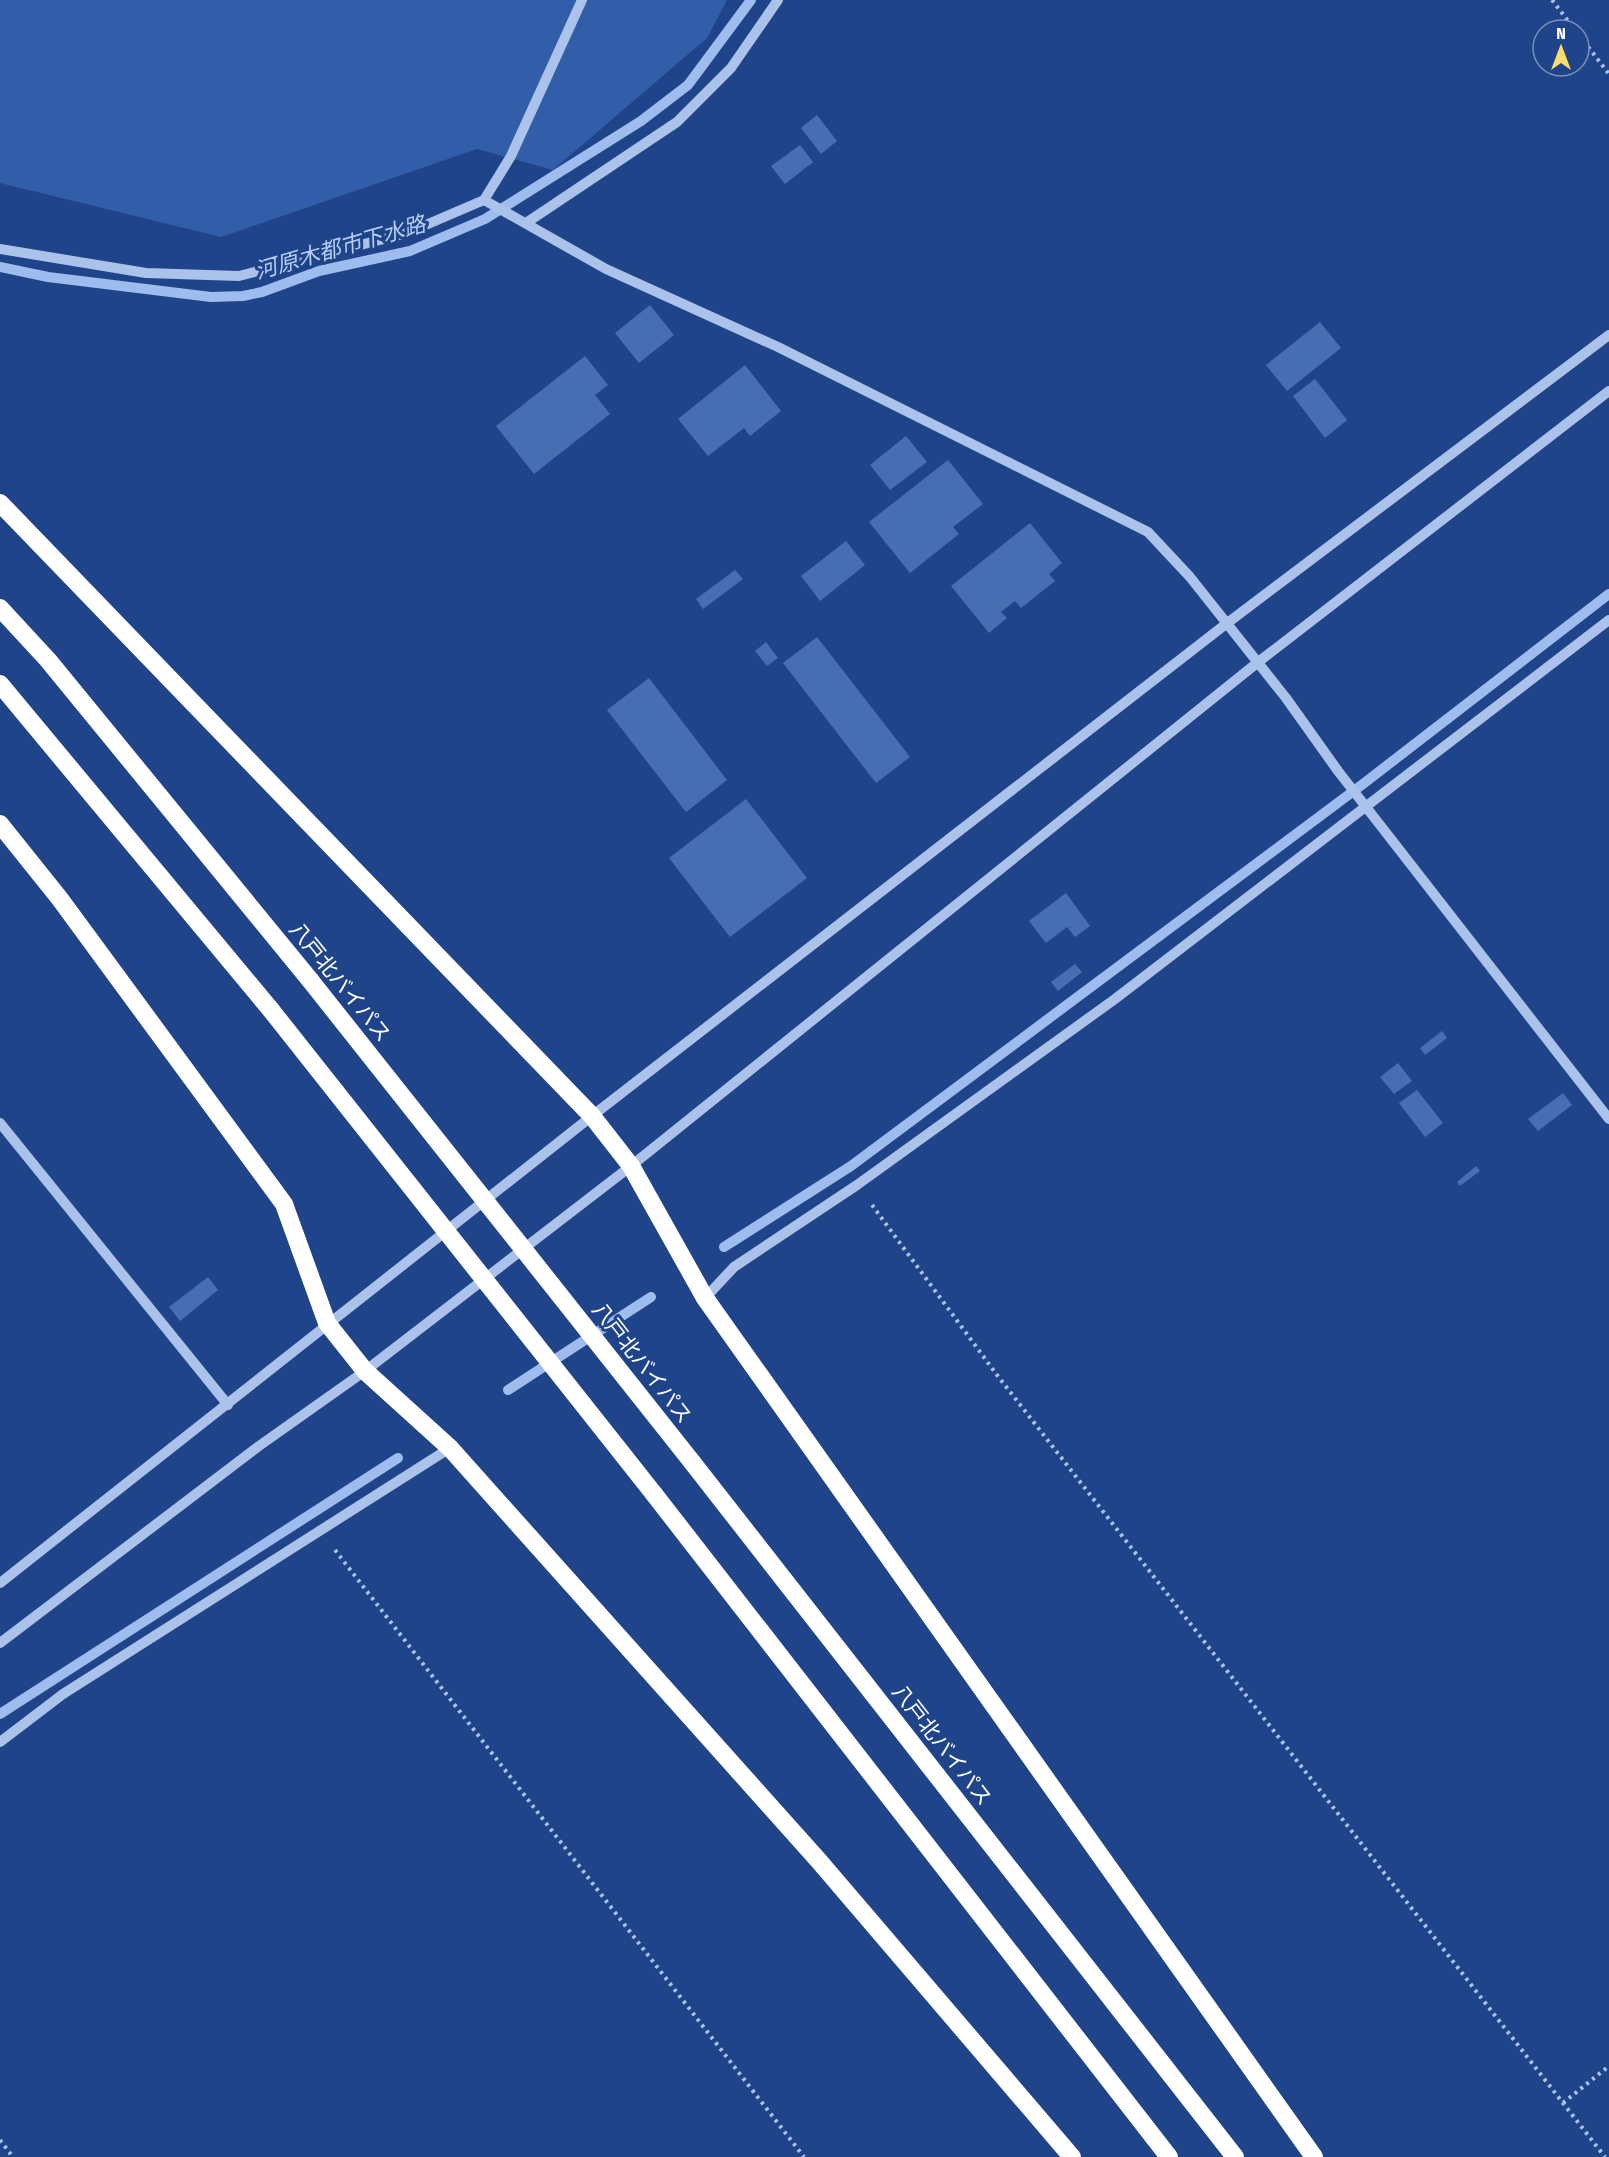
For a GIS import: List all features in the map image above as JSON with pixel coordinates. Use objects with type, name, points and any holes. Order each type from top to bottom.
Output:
[{"type":"highway","points":[[0,503],[592,1116],[631,1166],[705,1298],[1314,2157]]},
{"type":"highway","name":"八戸北バイパス","points":[[0,608],[48,660],[310,980],[692,1462],[1235,2157]]},
{"type":"highway","points":[[0,684],[271,1010],[654,1494],[1169,2157]]},
{"type":"highway","points":[[0,824],[60,899],[284,1204],[327,1323],[365,1371],[450,1448],[819,1861],[1072,2157]]},
{"type":"street","points":[[0,249],[146,273],[239,276],[406,233],[484,200],[511,156],[582,0]]},
{"type":"street","points":[[526,223],[677,122],[731,68],[778,0]]},
{"type":"street","points":[[484,200],[606,269],[778,347],[1148,532],[1190,577],[1609,1119]]},
{"type":"street","points":[[0,1583],[228,1405],[327,1323],[1226,624],[1609,335]]},
{"type":"street","points":[[0,1643],[259,1446],[365,1371],[631,1166],[1257,663],[1609,391]]},
{"type":"street","points":[[705,1298],[734,1268],[857,1185],[1115,999],[1609,620]]},
{"type":"street","points":[[0,1123],[228,1405]]},
{"type":"street","points":[[0,1742],[63,1694],[450,1448]]},
{"type":"path","points":[[1552,0],[1566,18]]},
{"type":"path","points":[[1591,51],[1609,74]]},
{"type":"path","points":[[857,1185],[997,1376],[1605,2157]]},
{"type":"path","points":[[320,1531],[804,2157]]},
{"type":"path","points":[[1563,2103],[1609,2066]]},
{"type":"path","points":[[0,2140],[13,2157]]},
{"type":"shaded area","points":[[0,0],[727,0],[707,38],[553,170],[477,149],[221,237],[0,183]]},
{"type":"building","points":[[817,115],[837,141],[821,154],[801,128]]},
{"type":"building","points":[[800,145],[813,162],[785,184],[771,166]]},
{"type":"building","points":[[650,305],[674,335],[639,363],[615,333]]},
{"type":"building","points":[[1320,322],[1341,348],[1287,391],[1266,365]]},
{"type":"building","points":[[585,356],[608,385],[595,395],[610,414],[534,474],[496,426]]},
{"type":"building","points":[[745,365],[781,411],[750,436],[744,428],[708,456],[678,419]]},
{"type":"building","points":[[1315,379],[1347,420],[1325,438],[1293,396]]},
{"type":"building","points":[[906,436],[927,462],[890,490],[870,465]]},
{"type":"building","points":[[948,460],[983,504],[953,527],[959,534],[910,573],[869,522]]},
{"type":"building","points":[[1030,523],[1062,563],[1049,574],[1055,581],[1021,608],[1015,601],[1001,612],[1007,618],[989,633],[951,586]]},
{"type":"building","points":[[846,541],[865,565],[820,601],[801,576]]},
{"type":"building","points":[[735,570],[743,579],[703,609],[696,599]]},
{"type":"building","points":[[817,637],[910,757],[876,783],[783,663]]},
{"type":"building","points":[[766,642],[778,658],[767,666],[755,651]]},
{"type":"building","points":[[649,678],[727,780],[686,812],[607,710]]},
{"type":"building","points":[[746,799],[807,878],[730,937],[669,858]]},
{"type":"building","points":[[1066,893],[1090,926],[1075,937],[1067,927],[1046,943],[1029,921]]},
{"type":"building","points":[[1075,964],[1082,972],[1058,991],[1051,982]]},
{"type":"building","points":[[1442,1031],[1447,1038],[1425,1055],[1420,1048]]},
{"type":"building","points":[[1398,1063],[1412,1081],[1394,1094],[1380,1077]]},
{"type":"building","points":[[1417,1090],[1443,1123],[1425,1137],[1399,1103]]},
{"type":"building","points":[[1563,1093],[1572,1105],[1538,1131],[1528,1119]]},
{"type":"building","points":[[1476,1166],[1480,1171],[1460,1186],[1457,1182]]},
{"type":"building","points":[[208,1277],[218,1290],[180,1321],[169,1307]]},
{"type":"waterway","name":"河原木都市下水路","points":[[0,267],[48,277],[211,297],[243,296],[262,292],[319,271],[410,251],[485,219],[641,121],[688,85],[751,0]]},
{"type":"waterway","points":[[724,1247],[851,1166],[1363,784],[1609,594]]},
{"type":"waterway","points":[[508,1390],[651,1297]]},
{"type":"waterway","points":[[0,1714],[398,1458]]}]
